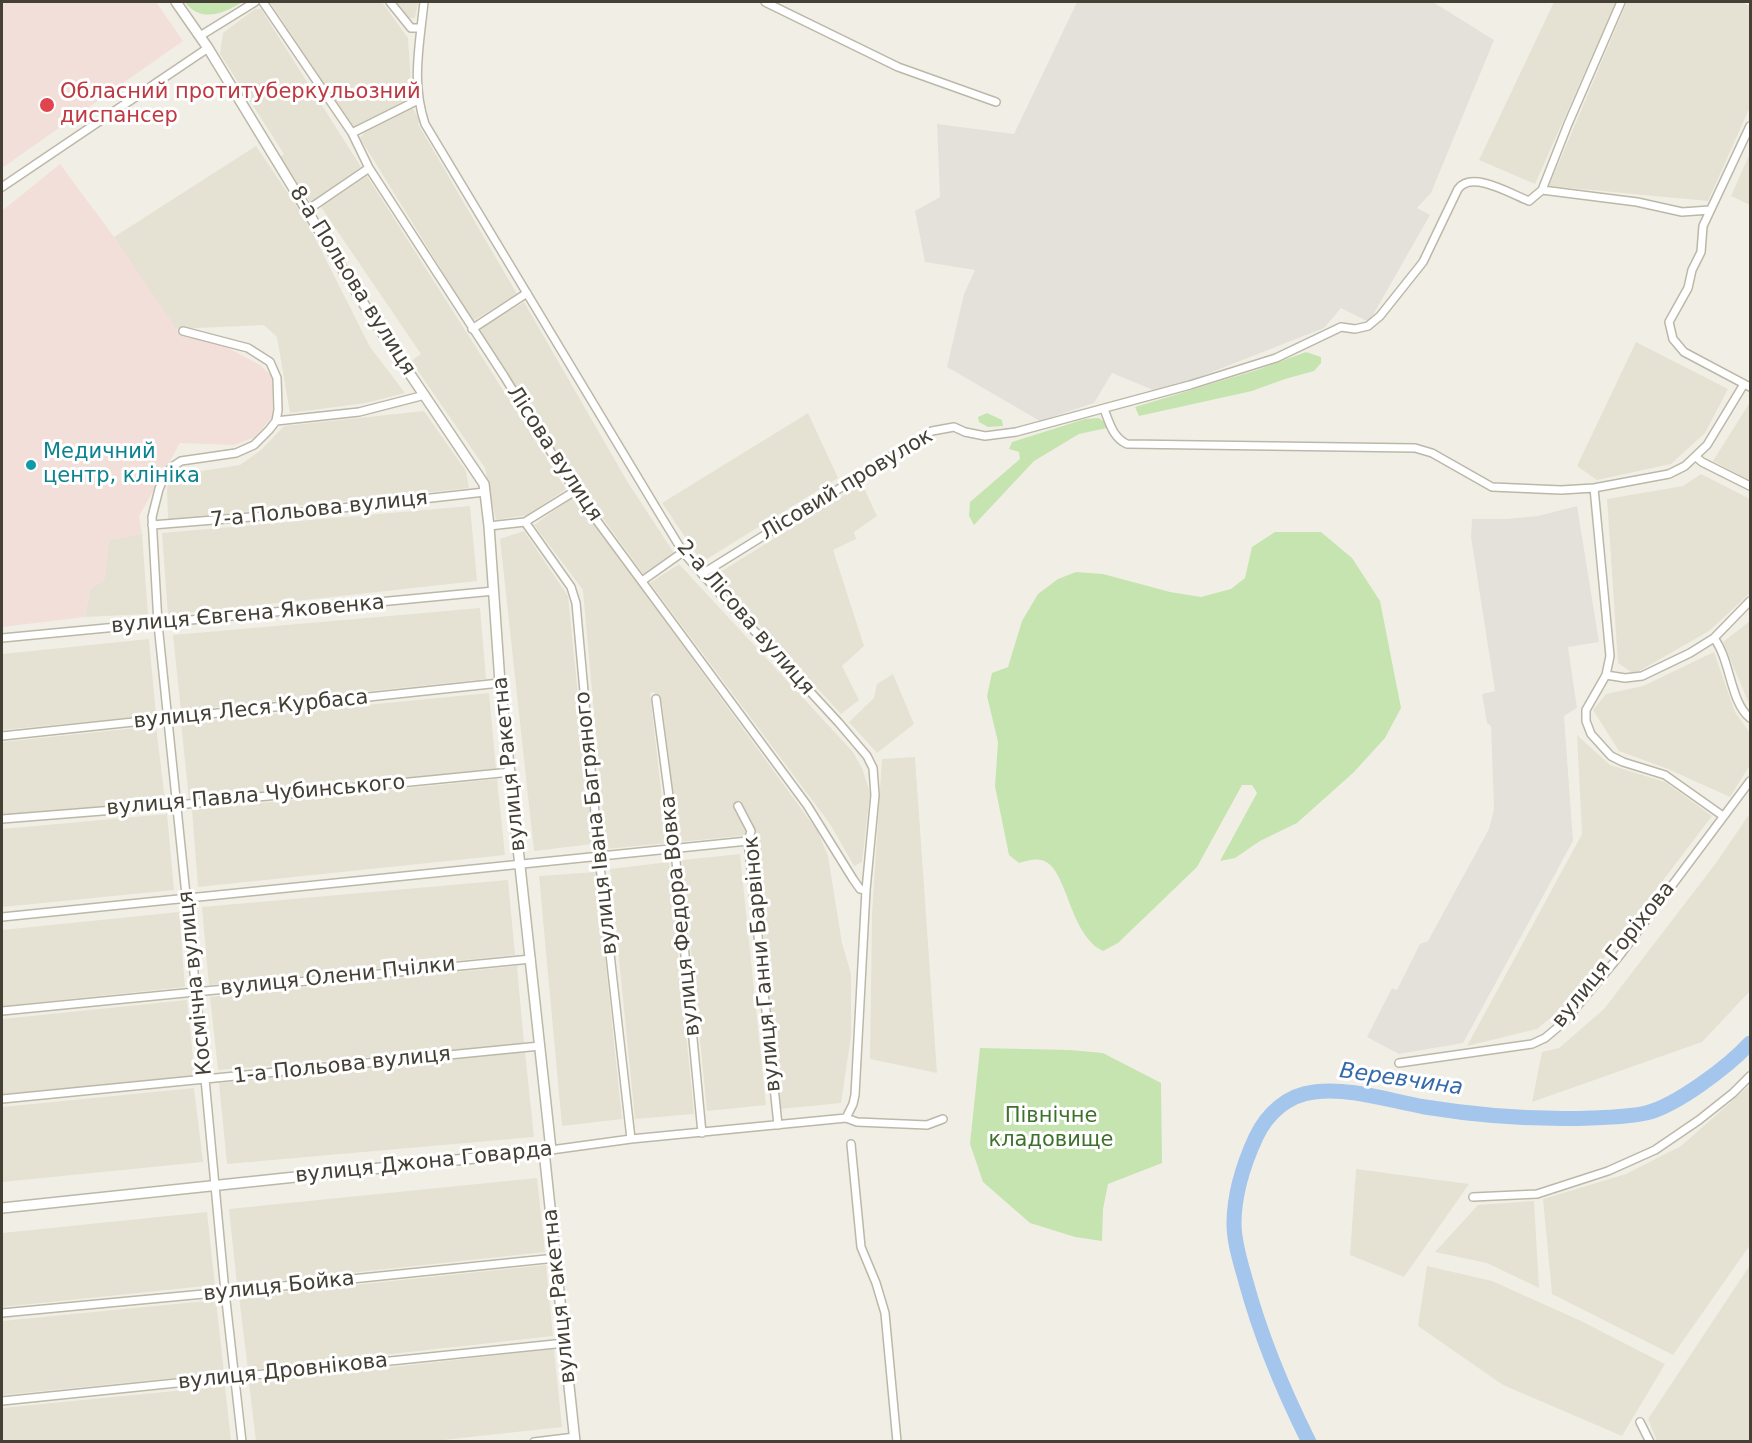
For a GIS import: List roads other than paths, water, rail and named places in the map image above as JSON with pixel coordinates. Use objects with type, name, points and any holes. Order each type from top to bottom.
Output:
[{"type":"street","name":"8-а Польова вулиця","points":[[176,2],[208,48],[373,319],[425,395],[359,412],[276,420]]},
{"type":"street","points":[[200,36],[255,2]]},
{"type":"street","name":"Лісова вулиця","points":[[263,2],[352,133],[369,168],[504,376],[575,491],[807,805],[856,885],[866,890]]},
{"type":"street","points":[[390,2],[411,28],[421,28]]},
{"type":"street","name":"2-а Лісова вулиця","points":[[424,2],[416,63],[418,100],[425,124],[683,552],[839,723],[871,762],[875,795],[866,890],[855,1095],[846,1118]]},
{"type":"street","points":[[765,2],[898,67],[996,102]]},
{"type":"street","points":[[1622,2],[1568,124],[1542,190],[1636,202],[1682,212],[1710,210]]},
{"type":"street","points":[[2,187],[208,48]]},
{"type":"street","points":[[352,133],[418,100]]},
{"type":"street","points":[[1104,409],[1118,438],[1133,445],[1201,443],[1415,448],[1432,453],[1492,487],[1561,490],[1594,488],[1669,474],[1696,457],[1747,386],[1684,351],[1673,339],[1669,322],[1688,288],[1692,270],[1701,252],[1701,234],[1710,210],[1750,126]]},
{"type":"street","points":[[306,211],[369,168]]},
{"type":"street","name":"Лісовий провулок","points":[[702,574],[932,431],[954,427],[975,435],[1003,435],[1190,385],[1276,358],[1341,327],[1355,329],[1368,326],[1380,316],[1423,262],[1458,189],[1469,182],[1476,181],[1529,201],[1542,190]]},
{"type":"street","points":[[472,328],[527,293]]},
{"type":"street","points":[[183,331],[248,348],[270,362],[277,378],[276,420]]},
{"type":"street","name":"вулиця Ракетна","points":[[425,395],[484,484],[500,683],[540,1046],[556,1258],[575,1439]]},
{"type":"street","name":"Космічна вулиця","points":[[242,1442],[158,624],[152,525],[153,506],[165,475],[172,467],[181,460],[236,453],[254,445],[276,420]]},
{"type":"street","points":[[1696,457],[1750,486]]},
{"type":"street","points":[[1594,488],[1610,656],[1606,675],[1586,710],[1586,721],[1591,734],[1611,756],[1665,775],[1724,816]]},
{"type":"street","points":[[489,526],[525,522],[575,491]]},
{"type":"street","name":"7-а Польова вулиця","points":[[152,525],[288,514],[485,492]]},
{"type":"street","name":"вулиця Івана Багряного","points":[[525,522],[574,594],[599,857],[631,1139]]},
{"type":"street","points":[[642,581],[683,552]]},
{"type":"street","name":"вулиця Євгена Яковенка","points":[[2,638],[494,591]]},
{"type":"street","points":[[1606,675],[1625,678],[1642,676],[1690,653],[1714,638],[1750,601]]},
{"type":"street","points":[[1714,638],[1724,654],[1739,706],[1750,718]]},
{"type":"street","name":"вулиця Леся Курбаса","points":[[2,736],[500,683]]},
{"type":"street","name":"вулиця Федора Вовка","points":[[656,699],[675,849],[702,1133]]},
{"type":"street","name":"вулиця Павла Чубинського","points":[[2,819],[177,805],[511,772]]},
{"type":"street","name":"вулиця Горіхова","points":[[1399,1063],[1532,1044],[1545,1038],[1564,1022],[1620,955],[1750,781]]},
{"type":"street","name":"вулиця Ганни Барвінок","points":[[738,806],[751,828],[748,841],[778,1125]]},
{"type":"street","points":[[2,917],[748,841]]},
{"type":"street","name":"вулиця Олени Пчілки","points":[[2,1011],[531,959]]},
{"type":"street","name":"1-а Польова вулиця","points":[[2,1099],[540,1046]]},
{"type":"street","points":[[1473,1197],[1537,1194],[1608,1171],[1655,1150],[1708,1113],[1750,1076]]},
{"type":"street","name":"вулиця Джона Говарда","points":[[2,1208],[631,1139],[846,1118],[857,1122],[927,1125],[943,1119]]},
{"type":"street","points":[[851,1144],[861,1247],[885,1313],[897,1442]]},
{"type":"street","name":"вулиця Бойка","points":[[2,1313],[556,1258]]},
{"type":"street","name":"вулиця Дровнікова","points":[[2,1401],[565,1343]]},
{"type":"street","points":[[1640,1422],[1650,1442]]},
{"type":"street","points":[[534,1442],[575,1439]]},
{"type":"waterway","name":"Веревчина","points":[[1309,1442],[1266,1343],[1252,1303],[1234,1231],[1234,1213],[1240,1179],[1256,1137],[1272,1113],[1287,1101],[1304,1094],[1342,1091],[1425,1107],[1488,1115],[1529,1118],[1633,1115],[1658,1109],[1687,1094],[1729,1063],[1750,1043]]},
{"type":"place","name":"Обласний протитуберкульозний диспансер","points":[[47,105]]},
{"type":"place","name":"Медичний центр, клініка","points":[[31,465]]},
{"type":"park label","name":"Північне кладовище","points":[[1051,1129]]}]
